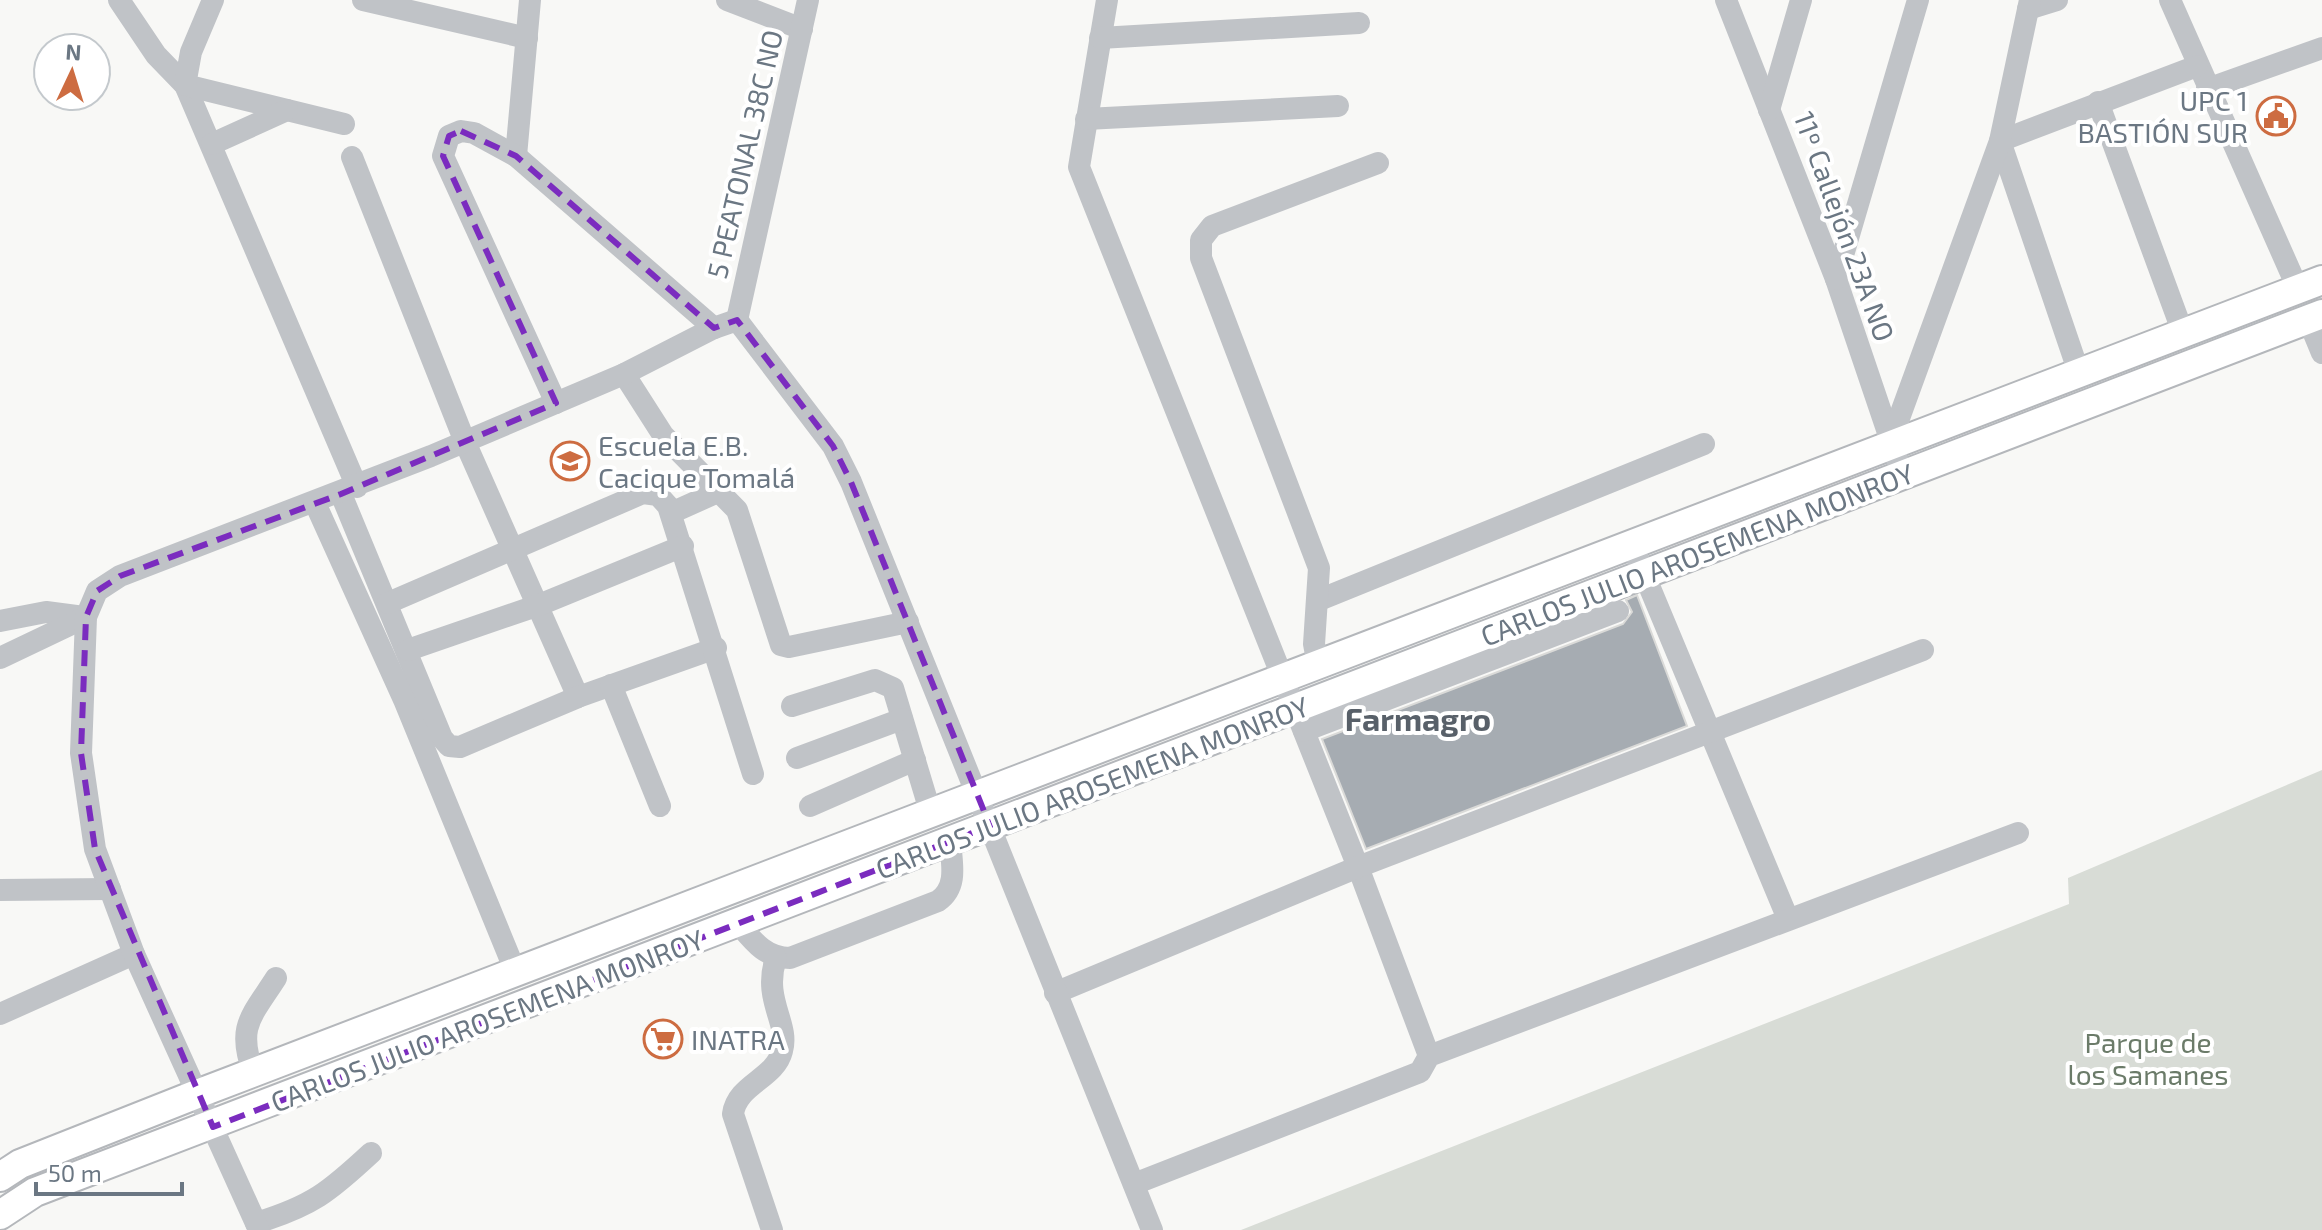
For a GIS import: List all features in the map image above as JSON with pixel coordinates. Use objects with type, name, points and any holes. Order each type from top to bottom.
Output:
[{"type":"main road","name":"CARLOS JULIO AROSEMENA MONROY","points":[[0,1177],[20,1164],[197,1094],[2310,284]]},
{"type":"main road","name":"CARLOS JULIO AROSEMENA MONROY","points":[[0,1215],[35,1192],[213,1127],[990,826],[1299,720],[1645,574],[2315,317]]},
{"type":"street","points":[[119,0],[156,55],[185,85],[212,144],[349,490],[388,603],[442,738],[449,746],[460,747],[578,697],[716,648]]},
{"type":"street","points":[[185,85],[191,52],[213,0]]},
{"type":"street","points":[[363,0],[527,38]]},
{"type":"street","points":[[516,156],[530,0]]},
{"type":"street","points":[[727,0],[802,29]]},
{"type":"street","name":"5 PEATONAL 38C NO","points":[[737,320],[808,0]]},
{"type":"street","points":[[1107,0],[1079,167],[1358,867],[1429,1056]]},
{"type":"street","name":"11º Callejón 23A NO","points":[[1726,0],[1836,279],[1902,474]]},
{"type":"street","points":[[1769,110],[1801,0]]},
{"type":"street","points":[[1836,279],[1918,0]]},
{"type":"street","points":[[1890,443],[2000,141],[2029,5],[2057,0]]},
{"type":"street","points":[[2170,0],[2207,89],[2310,284]]},
{"type":"street","points":[[1100,38],[1359,23]]},
{"type":"street","points":[[2207,89],[2322,48]]},
{"type":"street","points":[[2000,141],[2197,66]]},
{"type":"street","points":[[185,85],[344,124]]},
{"type":"street","points":[[2098,102],[2183,333]]},
{"type":"street","points":[[1086,119],[1338,106]]},
{"type":"street","points":[[212,144],[287,110]]},
{"type":"street","points":[[556,403],[443,156],[449,136],[461,131],[474,133],[516,156],[714,328]]},
{"type":"street","points":[[2000,141],[2079,373]]},
{"type":"street","points":[[352,157],[465,442],[578,697]]},
{"type":"street","points":[[1318,665],[1314,644],[1319,568],[1201,258],[1201,240],[1212,226],[1378,163]]},
{"type":"street","points":[[2315,317],[2322,353]]},
{"type":"street","points":[[371,1153],[337,1185],[300,1210],[258,1227],[134,954],[95,849],[81,753],[86,617],[97,591],[120,576],[349,490],[465,442],[624,374],[714,328],[737,320],[833,446],[908,622],[1152,1230]]},
{"type":"street","points":[[624,374],[663,435],[737,510],[779,641],[785,647],[908,622]]},
{"type":"street","points":[[1319,600],[1704,444]]},
{"type":"street","points":[[671,513],[720,491]]},
{"type":"street","points":[[388,603],[643,493],[658,495],[671,513],[683,546],[753,774]]},
{"type":"street","points":[[315,503],[405,702],[516,973]]},
{"type":"street","points":[[1632,545],[1788,919]]},
{"type":"street","points":[[408,650],[539,605],[683,546]]},
{"type":"street","points":[[1299,720],[1618,611]]},
{"type":"street","points":[[0,621],[46,612],[86,617]]},
{"type":"street","points":[[0,658],[86,617]]},
{"type":"street","points":[[1055,993],[1358,867],[1923,650]]},
{"type":"street","points":[[792,706],[875,680],[893,688],[931,814]]},
{"type":"street","points":[[611,685],[660,806]]},
{"type":"street","points":[[797,758],[902,719]]},
{"type":"street","points":[[810,806],[915,760]]},
{"type":"street","points":[[1134,1184],[1420,1072],[1429,1056],[2018,833]]},
{"type":"street","points":[[738,923],[765,953],[776,958],[790,958],[938,901],[948,894],[952,883],[950,842]]},
{"type":"street","points":[[0,890],[110,889]]},
{"type":"street","points":[[0,1014],[134,954]]},
{"type":"street","points":[[772,1230],[733,1114],[735,1102],[779,1060],[784,1048],[770,989],[776,958]]},
{"type":"street","points":[[254,1074],[244,1048],[245,1033],[276,978]]},
{"type":"highlighted area","points":[[461,131],[516,156],[714,328],[737,320],[833,446],[851,482],[990,826],[213,1127],[95,849],[81,753],[86,617],[97,591],[120,576],[341,494],[556,403],[443,156],[449,136]]},
{"type":"green space","name":"Parque de los Samanes","points":[[2322,770],[2322,1230],[1241,1230],[2069,904],[2068,878]]},
{"type":"building","name":"Farmagro","points":[[1637,595],[1687,726],[1366,849],[1322,739],[1623,624],[1632,612],[1626,600]]},
{"type":"place","name":"UPC 1 BASTIÓN SUR","points":[[2276,116]]},
{"type":"place","name":"Escuela E.B. Cacique Tomalá","points":[[570,461]]},
{"type":"place","name":"INATRA","points":[[663,1039]]},
{"type":"district","name":"Farmagro","points":[[1418,718]]}]
